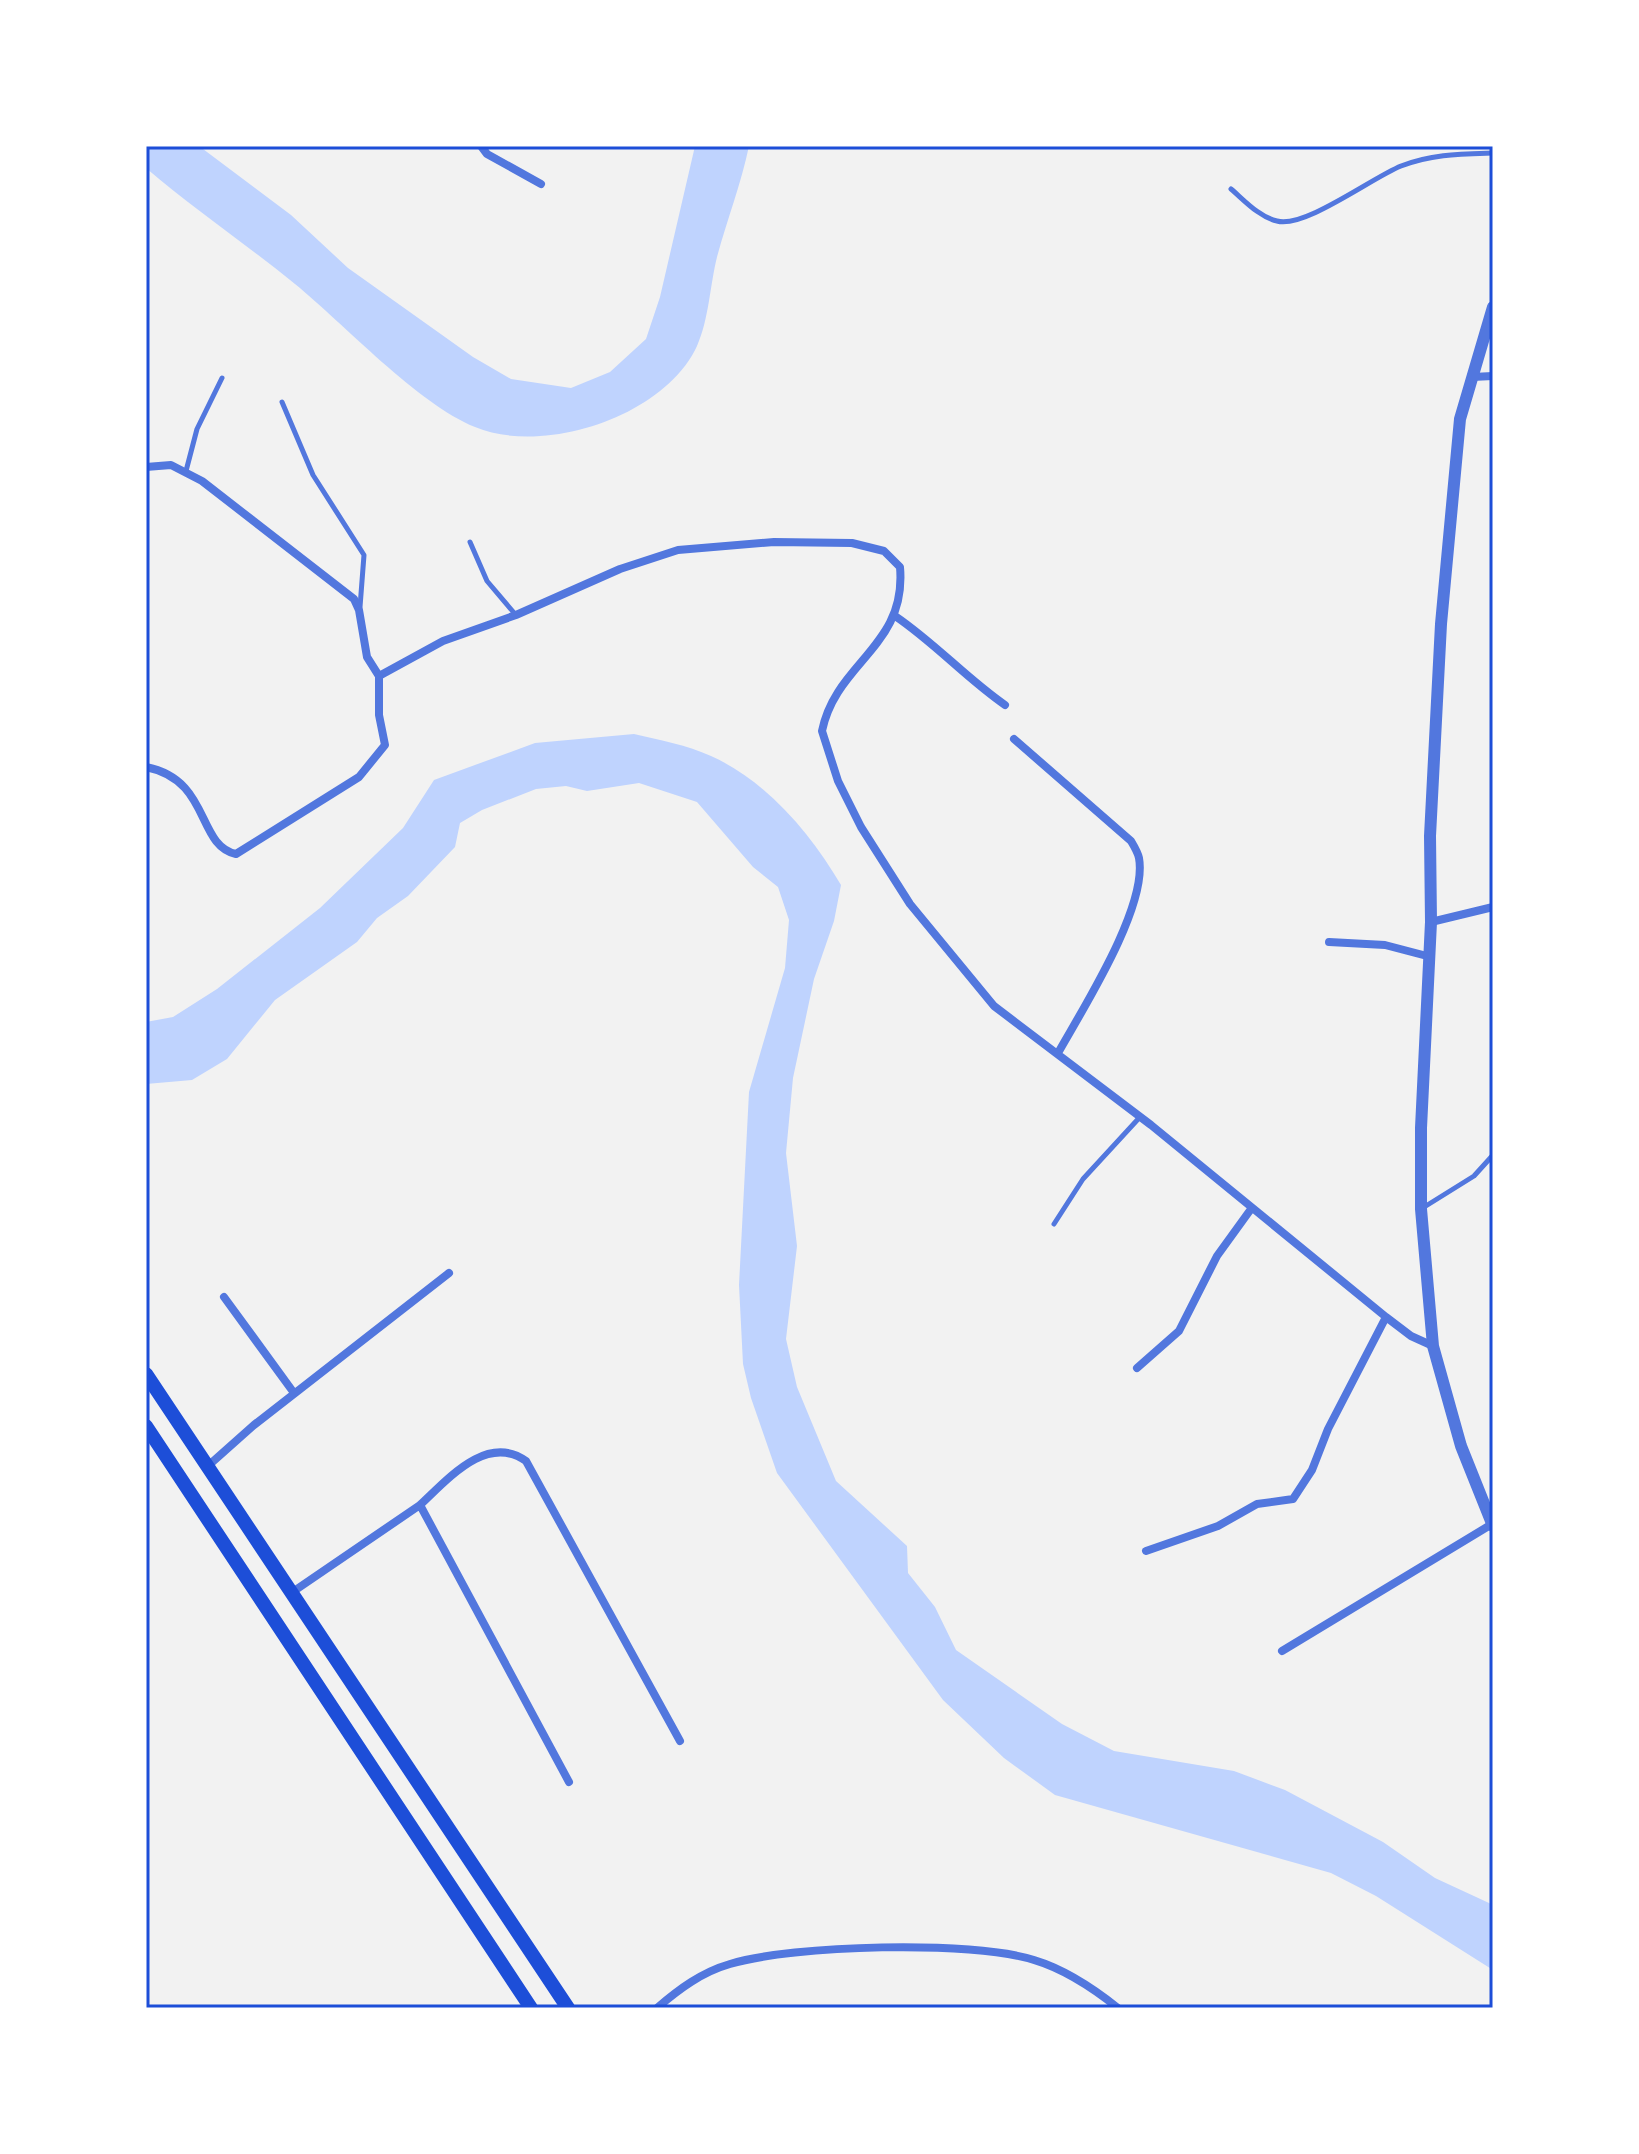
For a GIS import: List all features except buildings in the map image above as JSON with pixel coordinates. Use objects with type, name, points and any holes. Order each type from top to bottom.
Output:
[{"type":"main road","points":[[146,1374],[294,1591],[568,2008]]},
{"type":"main road","points":[[146,1426],[531,2008]]},
{"type":"street","points":[[481,146],[487,154],[541,184]]},
{"type":"street","points":[[1282,1651],[1493,1525],[1461,1446],[1433,1346],[1421,1209],[1427,956],[1431,922],[1430,836],[1441,624],[1460,419],[1493,307]]},
{"type":"street","points":[[1472,377],[1493,376]]},
{"type":"street","points":[[146,467],[171,465],[186,471],[342,588],[359,610],[367,657],[379,676],[379,715],[385,745],[380,755],[359,777],[236,854],[219,845],[182,782],[163,771],[146,767]]},
{"type":"street","points":[[379,676],[443,641],[516,615],[620,569],[678,550],[799,542],[852,543],[884,551],[895,558],[901,582],[901,601],[895,616],[840,687],[822,731],[838,781],[861,827],[910,904],[994,1006],[1025,1033],[1058,1053],[1140,1117],[1386,1317],[1433,1346]]},
{"type":"street","points":[[895,616],[924,635],[983,690],[1005,705]]},
{"type":"street","points":[[1014,739],[1131,841],[1139,858],[1137,889],[1120,941],[1058,1053]]},
{"type":"street","points":[[1431,922],[1493,907]]},
{"type":"street","points":[[1329,942],[1385,945],[1427,956]]},
{"type":"street","points":[[1137,1368],[1179,1331],[1217,1256],[1251,1209]]},
{"type":"street","points":[[209,1465],[294,1393],[449,1273]]},
{"type":"street","points":[[224,1297],[294,1393]]},
{"type":"street","points":[[1146,1551],[1218,1526],[1257,1504],[1293,1499],[1312,1470],[1328,1429],[1386,1317]]},
{"type":"street","points":[[294,1591],[420,1505],[460,1471],[492,1450],[512,1452],[526,1461],[680,1741]]},
{"type":"street","points":[[420,1505],[569,1782]]},
{"type":"street","points":[[657,2008],[710,1971],[749,1959],[846,1949],[898,1949],[960,1950],[1032,1959],[1067,1974],[1118,2008]]},
{"type":"lane","points":[[1231,189],[1254,209],[1278,222],[1298,219],[1399,167],[1447,153],[1493,153]]},
{"type":"lane","points":[[186,471],[197,429],[222,378]]},
{"type":"lane","points":[[282,402],[313,475],[364,555],[359,610]]},
{"type":"lane","points":[[470,542],[487,581],[516,615]]},
{"type":"lane","points":[[1054,1224],[1091,1168],[1140,1117]]},
{"type":"lane","points":[[1421,1209],[1474,1176],[1493,1155]]},
{"type":"water","points":[[146,146],[199,146],[291,215],[348,268],[473,357],[511,379],[571,388],[610,372],[646,339],[660,297],[695,146],[749,146],[717,257],[701,336],[681,371],[659,392],[631,410],[600,424],[567,433],[534,436],[503,435],[475,427],[430,401],[295,284],[146,168]]},
{"type":"water","points":[[634,734],[702,752],[751,780],[801,828],[841,885],[834,921],[814,979],[793,1078],[786,1153],[797,1246],[786,1339],[797,1387],[836,1481],[907,1546],[908,1573],[935,1607],[956,1650],[1062,1724],[1114,1751],[1234,1771],[1285,1790],[1383,1842],[1435,1878],[1489,1903],[1493,1906],[1493,1970],[1376,1896],[1331,1873],[1055,1795],[1004,1758],[943,1700],[777,1473],[751,1398],[743,1364],[739,1285],[749,1092],[785,968],[789,920],[778,887],[753,867],[697,802],[639,783],[587,791],[566,786],[536,789],[482,810],[460,823],[455,847],[408,896],[377,918],[357,942],[275,1000],[227,1059],[192,1080],[146,1084],[146,1022],[173,1017],[217,989],[320,908],[403,828],[434,780],[535,743]]}]
